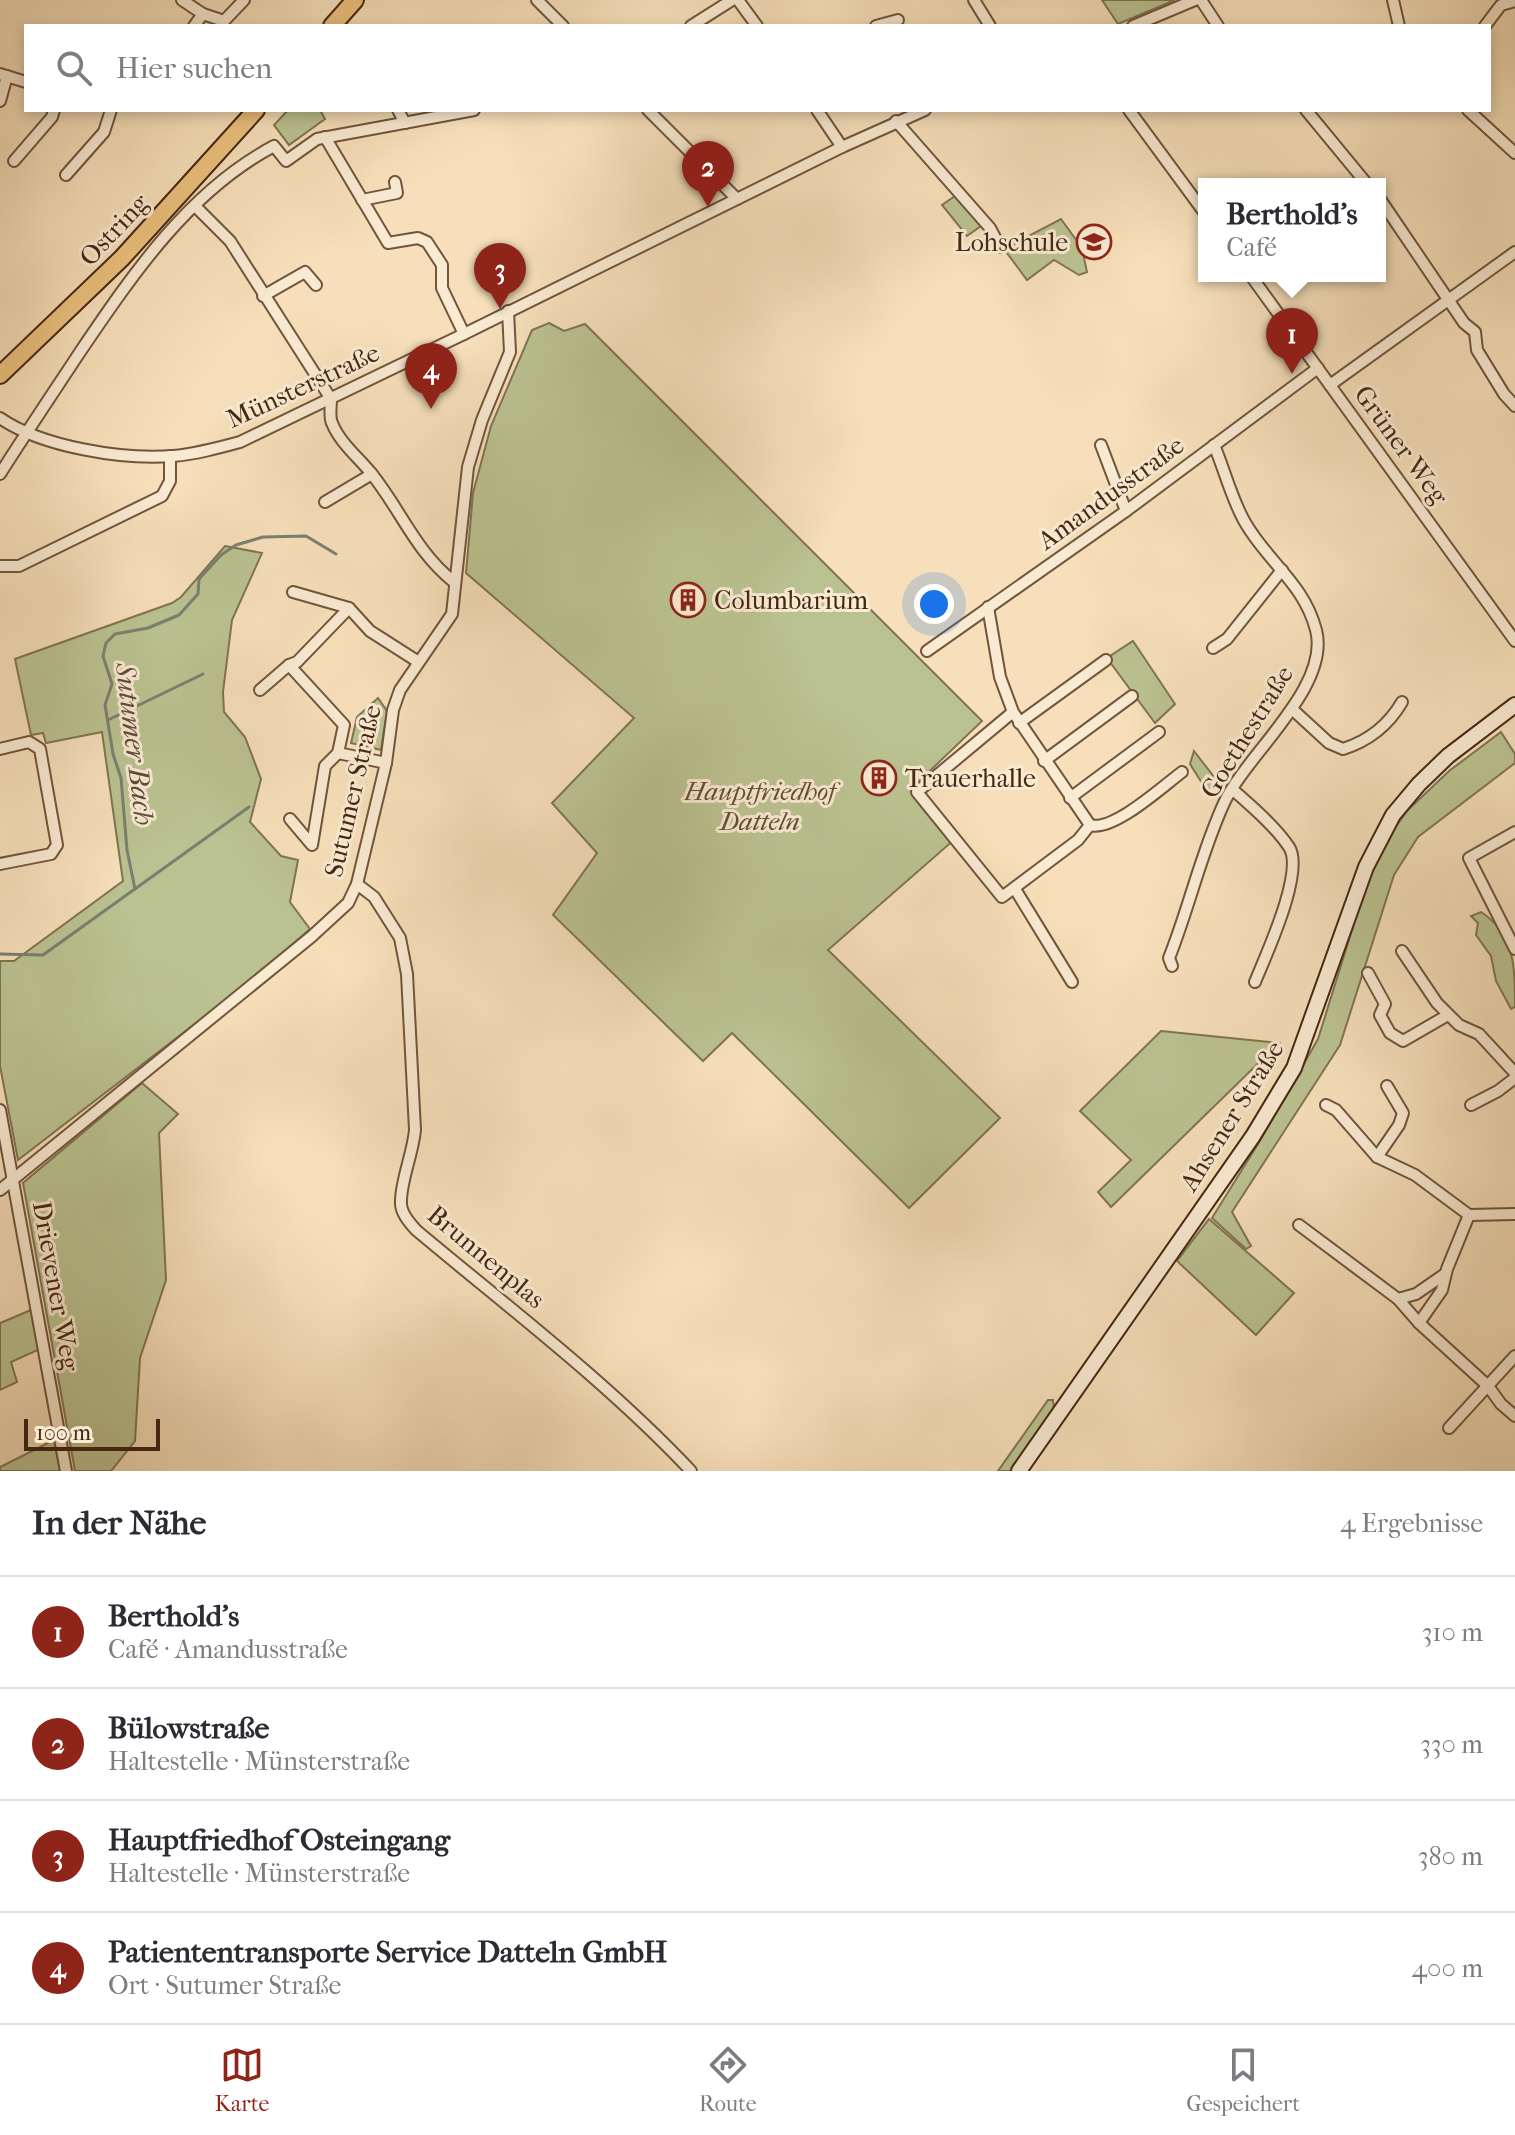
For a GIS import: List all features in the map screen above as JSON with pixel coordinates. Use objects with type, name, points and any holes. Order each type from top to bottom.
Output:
[{"type":"main road","points":[[334,24],[355,0]]},
{"type":"main road","name":"Ostring","points":[[0,375],[122,258],[254,112]]},
{"type":"main road","name":"Ahsener Straße","points":[[1019,1471],[1253,1136],[1294,1068],[1366,867],[1393,815],[1448,756],[1515,705]]},
{"type":"street","points":[[182,0],[203,14],[224,21],[244,0]]},
{"type":"street","points":[[537,0],[561,24]]},
{"type":"street","points":[[694,24],[732,0]]},
{"type":"street","points":[[738,0],[756,24]]},
{"type":"street","points":[[974,0],[989,24]]},
{"type":"street","points":[[1138,24],[1195,0]]},
{"type":"street","points":[[1201,0],[1217,24]]},
{"type":"street","points":[[1393,0],[1399,24]]},
{"type":"street","points":[[1487,24],[1501,5],[1515,1]]},
{"type":"street","points":[[196,24],[203,14]]},
{"type":"street","points":[[883,24],[898,20]]},
{"type":"street","points":[[0,101],[4,75],[24,81]]},
{"type":"street","points":[[14,161],[53,112]]},
{"type":"street","points":[[66,175],[104,132],[110,112]]},
{"type":"street","points":[[399,112],[405,123]]},
{"type":"street","points":[[0,474],[123,289],[211,188],[274,146],[286,161],[317,139],[461,112]]},
{"type":"street","points":[[650,112],[737,199]]},
{"type":"street","points":[[818,112],[842,147]]},
{"type":"street","name":"Münsterstraße","points":[[0,418],[27,432],[106,453],[170,456],[205,452],[240,442],[842,147],[920,112]]},
{"type":"street","points":[[1130,112],[1198,204]]},
{"type":"street","points":[[1310,112],[1362,178]]},
{"type":"street","points":[[1470,112],[1515,153]]},
{"type":"street","points":[[896,121],[990,228],[1000,247]]},
{"type":"street","points":[[325,137],[388,243],[418,238],[427,242],[442,265],[442,288],[464,334]]},
{"type":"street","points":[[362,200],[396,187]]},
{"type":"street","points":[[195,206],[230,241],[331,399],[331,422],[349,449],[372,474],[418,547],[454,582]]},
{"type":"street","points":[[1386,208],[1464,323],[1475,332],[1477,350],[1515,406]]},
{"type":"street","points":[[1330,385],[1515,252]]},
{"type":"street","points":[[263,296],[305,272],[316,285]]},
{"type":"street","name":"Grüner Weg","points":[[1255,282],[1515,641]]},
{"type":"street","name":"Sutumer Straße","points":[[0,1190],[311,937],[348,903],[357,884],[386,763],[393,710],[400,690],[452,614],[462,504],[472,450],[510,352],[508,311]]},
{"type":"street","name":"Amandusstraße","points":[[927,651],[1126,511],[1318,368]]},
{"type":"street","points":[[1101,445],[1126,511]]},
{"type":"street","name":"Goethestraße","points":[[1172,966],[1169,958],[1224,804],[1292,709],[1310,677],[1318,648],[1318,634],[1299,588],[1245,522],[1214,445]]},
{"type":"street","points":[[0,566],[19,566],[162,496],[170,481],[170,456]]},
{"type":"street","points":[[325,502],[372,474]]},
{"type":"street","points":[[1213,648],[1227,639],[1282,570]]},
{"type":"street","points":[[293,592],[349,608],[370,631],[417,661]]},
{"type":"street","points":[[988,607],[1000,677],[1013,712],[1090,825],[1097,827],[1113,822],[1182,772]]},
{"type":"street","points":[[260,690],[289,665],[297,662],[349,608]]},
{"type":"street","points":[[1019,723],[1106,660]]},
{"type":"street","points":[[289,665],[344,725],[338,753],[325,766],[312,845],[290,819]]},
{"type":"street","points":[[1044,761],[1132,696]]},
{"type":"street","points":[[1292,709],[1329,743],[1343,749],[1360,744],[1391,720],[1402,702]]},
{"type":"street","points":[[1013,712],[917,792],[1002,897],[1078,840],[1090,825]]},
{"type":"street","points":[[1070,798],[1159,732]]},
{"type":"street","points":[[0,749],[29,742],[40,749],[57,845],[51,854],[0,864]]},
{"type":"street","points":[[338,753],[386,763]]},
{"type":"street","points":[[1232,789],[1289,847],[1294,860],[1291,882],[1255,982]]},
{"type":"street","points":[[1515,832],[1469,858],[1515,949]]},
{"type":"street","name":"Brunnenplas","points":[[357,884],[374,897],[400,938],[407,974],[415,1130],[414,1147],[400,1202],[408,1221],[603,1386],[691,1471]]},
{"type":"street","points":[[1015,889],[1072,982]]},
{"type":"street","points":[[1402,951],[1437,1003],[1459,1025],[1479,1034],[1515,1075],[1498,1091],[1471,1105]]},
{"type":"street","points":[[1368,973],[1385,1004],[1380,1015],[1390,1033],[1403,1041],[1448,1015]]},
{"type":"street","points":[[1377,1157],[1399,1125],[1403,1113],[1387,1086]]},
{"type":"street","points":[[1326,1105],[1336,1110],[1377,1157],[1415,1175],[1469,1215],[1515,1214]]},
{"type":"street","name":"Drievener Weg","points":[[0,1110],[66,1471]]},
{"type":"street","points":[[1419,1323],[1442,1290],[1445,1274],[1469,1215]]},
{"type":"street","points":[[1299,1225],[1398,1299],[1515,1416]]},
{"type":"street","points":[[1398,1299],[1416,1294],[1445,1274]]},
{"type":"street","points":[[1449,1428],[1515,1356]]},
{"type":"green space","points":[[1102,0],[1175,0],[1118,24]]},
{"type":"green space","points":[[286,112],[321,112],[325,119],[289,145],[274,125]]},
{"type":"green space","points":[[955,196],[981,226],[967,236],[942,205]]},
{"type":"green space","points":[[1061,219],[1082,248],[1087,272],[1079,275],[1054,260],[1027,280],[1004,249]]},
{"type":"green space","name":"Hauptfriedhof Datteln","points":[[549,323],[564,331],[585,324],[982,721],[913,787],[955,839],[828,950],[1000,1118],[909,1208],[732,1033],[703,1061],[553,915],[597,853],[552,803],[634,718],[466,573],[473,493],[491,426],[532,330]]},
{"type":"green space","points":[[225,546],[262,553],[232,620],[223,692],[224,712],[245,737],[261,779],[250,822],[281,856],[298,860],[290,902],[310,929],[244,986],[18,1160],[0,1066],[0,961],[14,961],[123,881],[102,732],[46,743],[43,733],[31,735],[15,659],[172,603],[181,597]]},
{"type":"green space","points":[[1133,641],[1175,704],[1155,723],[1107,658]]},
{"type":"green space","points":[[378,698],[387,711],[381,750],[351,743],[357,717]]},
{"type":"green space","points":[[1501,732],[1515,754],[1515,763],[1418,837],[1394,875],[1340,1045],[1232,1212],[1251,1246],[1246,1249],[1212,1218],[1318,1039],[1367,882],[1387,839],[1407,811],[1449,771]]},
{"type":"green space","points":[[1194,751],[1218,782],[1207,791],[1190,764]]},
{"type":"green space","points":[[1481,912],[1501,930],[1511,953],[1515,1007],[1511,1009],[1496,981],[1491,956],[1476,935],[1478,923],[1471,916]]},
{"type":"green space","points":[[1161,1031],[1279,1043],[1111,1207],[1098,1192],[1131,1160],[1080,1111]]},
{"type":"green space","points":[[142,1083],[178,1114],[159,1133],[166,1280],[140,1358],[135,1441],[111,1471],[75,1471],[23,1183]]},
{"type":"green space","points":[[1209,1219],[1294,1293],[1256,1335],[1177,1261]]},
{"type":"green space","points":[[31,1310],[40,1349],[11,1362],[17,1382],[0,1390],[0,1323]]},
{"type":"green space","points":[[1048,1400],[1053,1400],[1054,1408],[1011,1471],[998,1471]]},
{"type":"green space","points":[[54,1440],[60,1471],[0,1471],[0,1467]]},
{"type":"waterway","name":"Sutumer Bach","points":[[135,889],[127,850],[121,778],[113,754],[105,705],[112,684],[103,656],[106,643],[115,634],[148,628],[179,615],[198,594],[199,579],[221,555],[236,545],[263,537],[306,536],[336,554]]},
{"type":"waterway","points":[[108,720],[203,674]]},
{"type":"waterway","name":"Sutumer Bach","points":[[0,954],[43,955],[249,807]]},
{"type":"place","name":"Bülowstraße","points":[[708,207]]},
{"type":"place","name":"Lohschule","points":[[1094,242]]},
{"type":"place","name":"Hauptfriedhof Osteingang","points":[[500,309]]},
{"type":"place","name":"Berthold's","points":[[1292,374]]},
{"type":"place","name":"Patiententransporte Service Datteln GmbH","points":[[431,409]]},
{"type":"place","name":"Columbarium","points":[[688,600]]},
{"type":"place","name":"Trauerhalle","points":[[879,778]]}]
